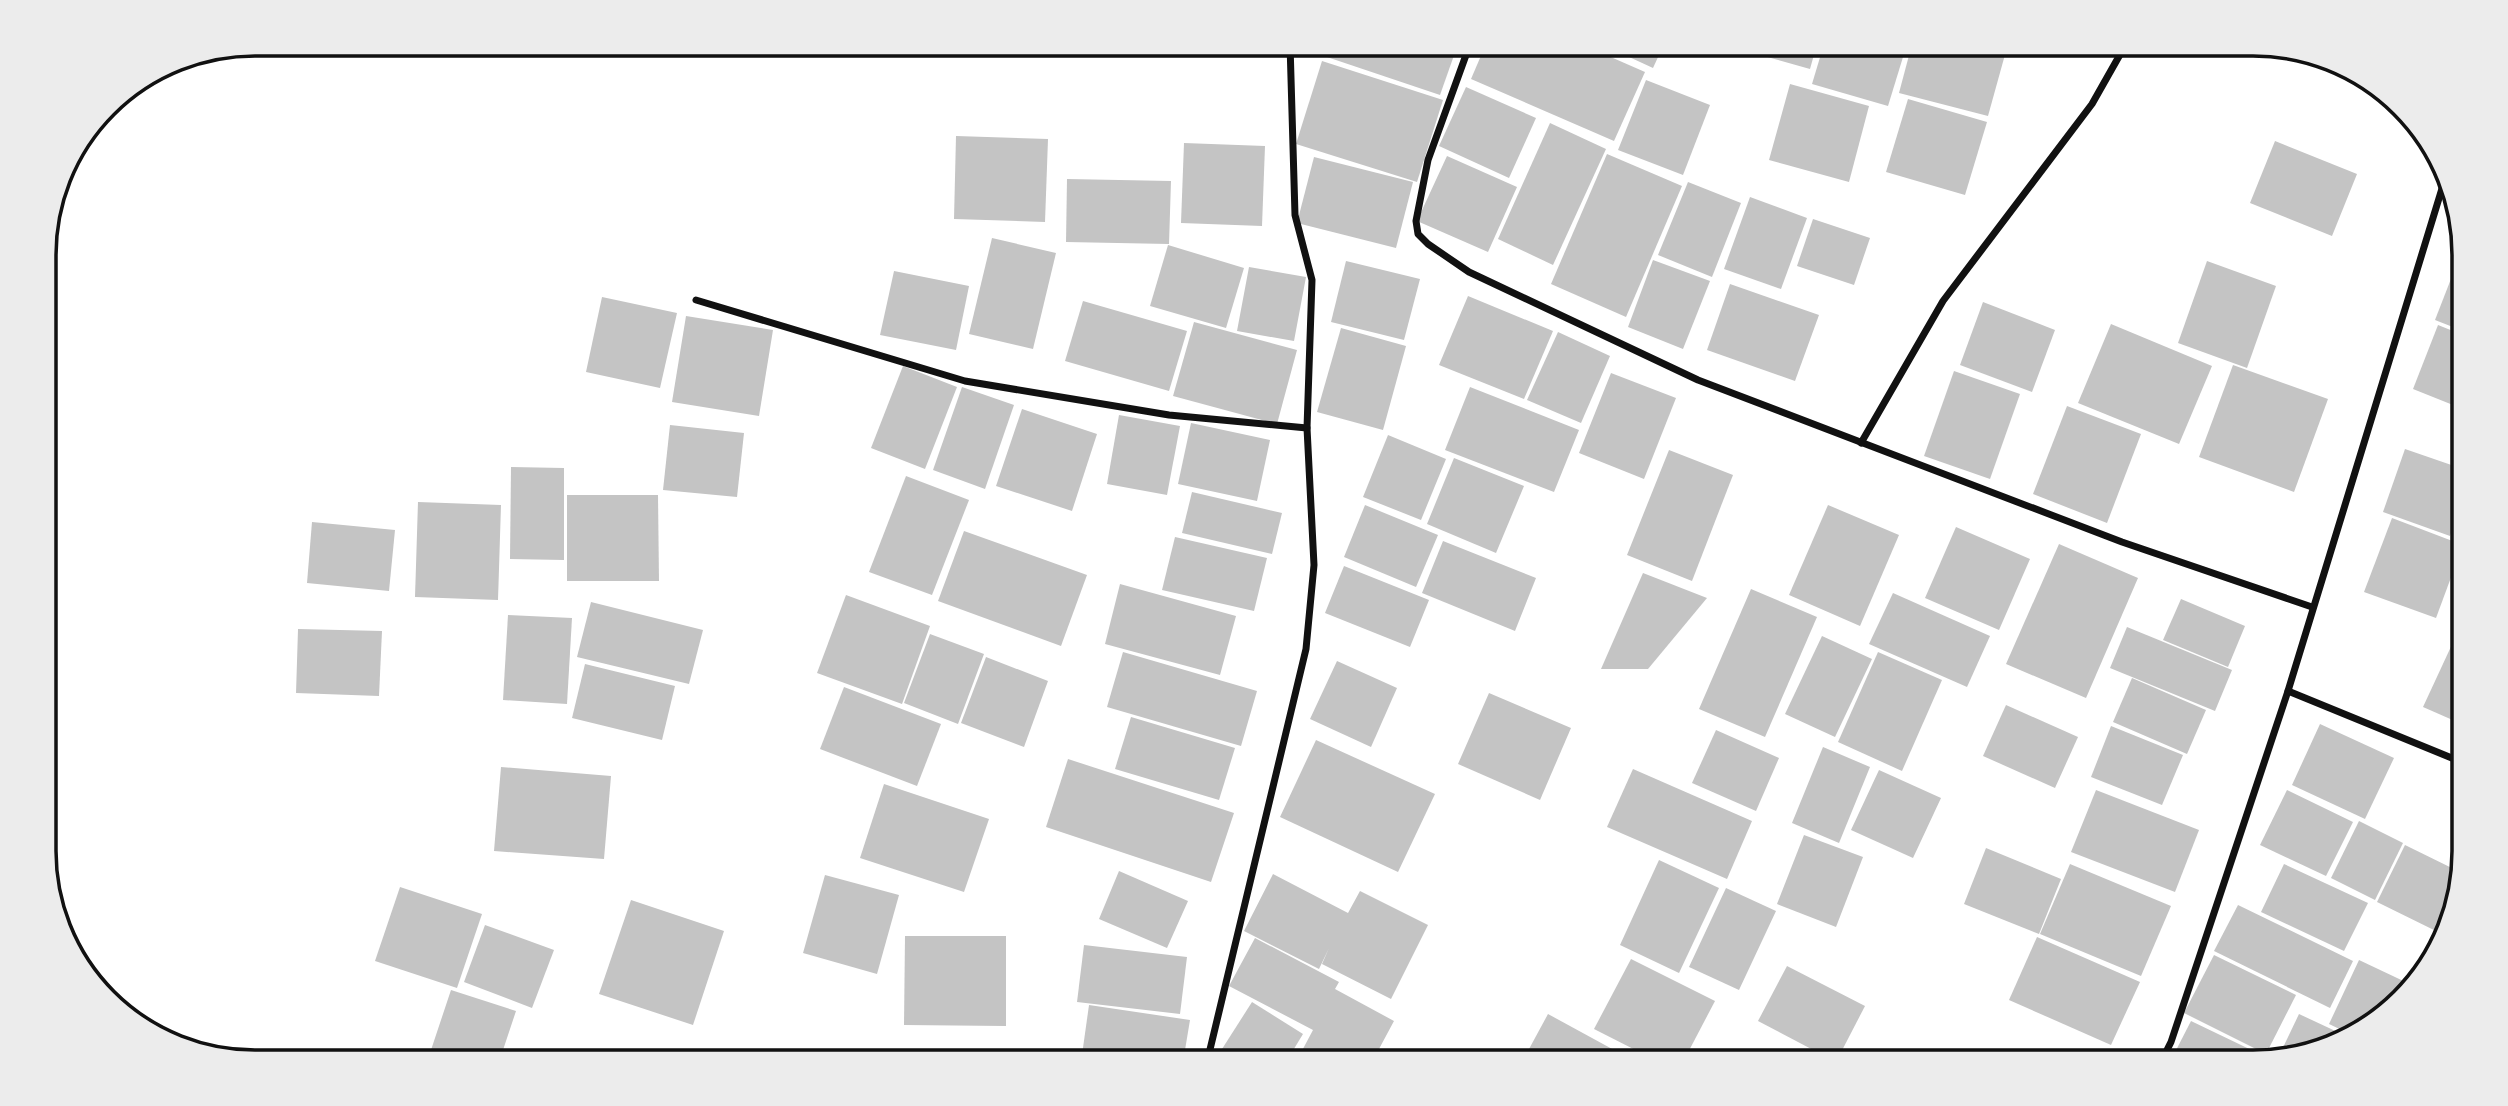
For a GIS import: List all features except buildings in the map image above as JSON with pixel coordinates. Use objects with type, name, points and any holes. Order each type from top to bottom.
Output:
[{"type":"street","points":[[1210,1050],[1306,649],[1314,565],[1307,428],[1312,280],[1295,215],[1290,56]]},
{"type":"street","points":[[1466,56],[1428,160],[1416,221],[1418,234],[1428,244],[1469,272],[1698,380],[2122,542],[2312,607]]},
{"type":"street","points":[[1861,443],[1943,301],[2092,104],[2119,56]]},
{"type":"street","points":[[2167,1050],[2288,691],[2441,191]]},
{"type":"street","points":[[696,300],[965,381],[1169,415],[1307,428]]},
{"type":"street","points":[[2288,691],[2452,758]]}]
